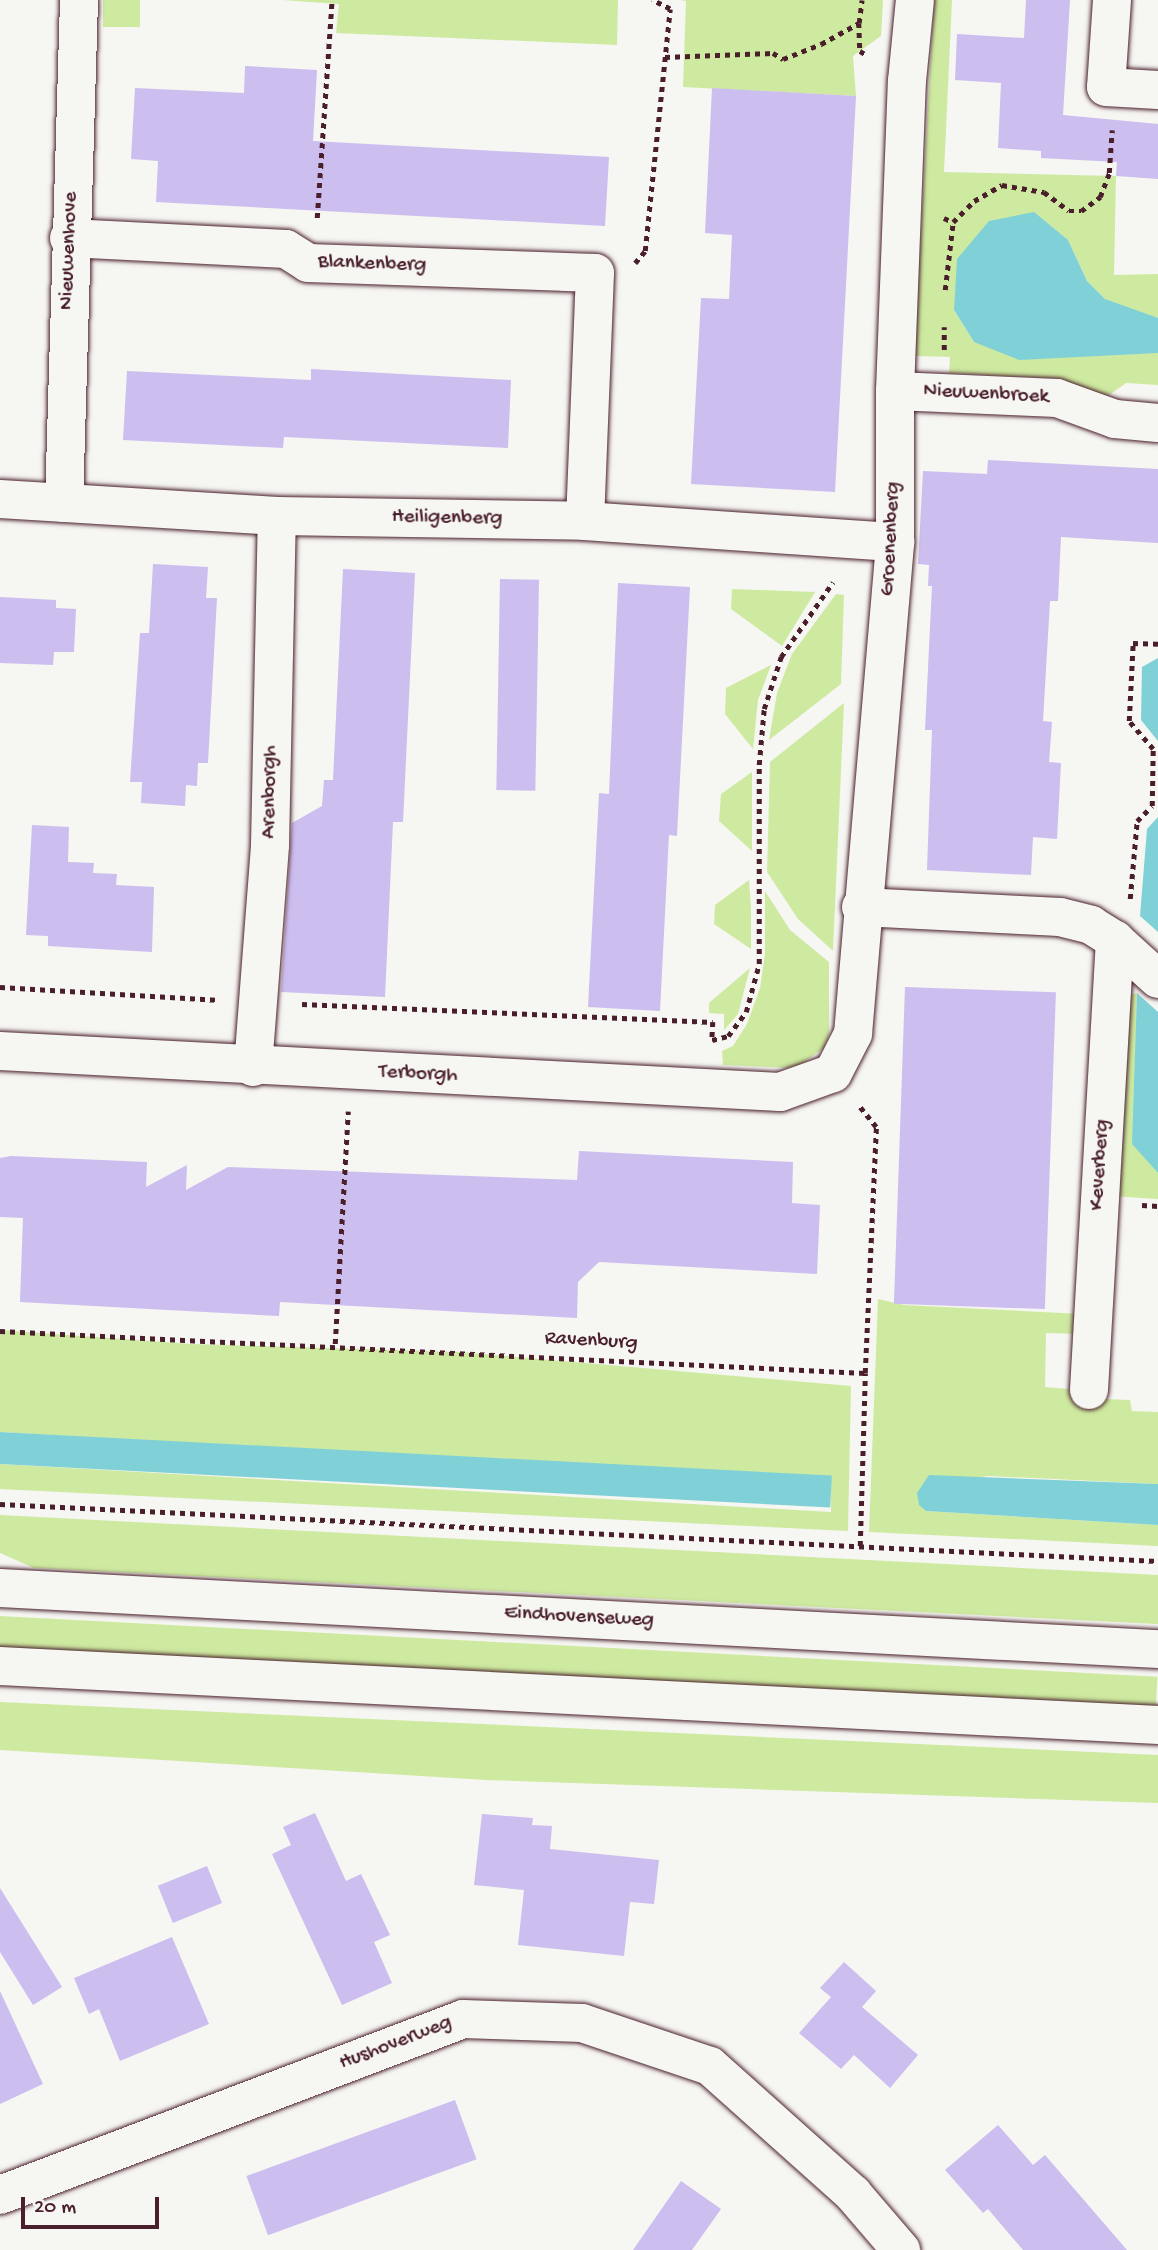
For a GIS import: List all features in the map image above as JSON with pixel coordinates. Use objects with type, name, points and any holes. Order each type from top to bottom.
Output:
[{"type":"street","name":"Nieuwenhove","points":[[64,503],[69,238],[79,0]]},
{"type":"street","name":"Groenenberg","points":[[833,1073],[853,1034],[878,541],[895,391],[905,202],[907,81],[915,0]]},
{"type":"street","points":[[1112,0],[1106,87],[1115,90],[1158,90]]},
{"type":"street","name":"Blankenberg","points":[[69,238],[286,249],[308,263],[595,273]]},
{"type":"street","points":[[586,521],[595,273]]},
{"type":"street","name":"Nieuwenbroek","points":[[895,391],[1057,398],[1115,419],[1158,423]]},
{"type":"street","name":"Heiligenberg","points":[[0,499],[277,516],[586,521],[878,541]]},
{"type":"street","name":"Arenborgh","points":[[253,1067],[270,845],[277,516]]},
{"type":"street","points":[[861,907],[1060,917],[1091,925],[1115,940],[1158,979]]},
{"type":"street","name":"Keverberg","points":[[1089,1390],[1115,940]]},
{"type":"street","name":"Terborgh","points":[[0,1051],[253,1067],[780,1092],[833,1073]]},
{"type":"street","name":"Eindhovenseweg","points":[[0,1588],[1158,1649]]},
{"type":"street","points":[[0,1666],[1158,1725]]},
{"type":"street","name":"Hushoverweg","points":[[0,2195],[463,2019],[582,2023],[710,2066],[853,2194],[901,2250]]},
{"type":"path","points":[[308,263],[319,209],[332,0]]},
{"type":"path","points":[[595,273],[632,267],[645,251],[670,9],[652,0]]},
{"type":"path","points":[[665,57],[773,53],[782,59],[821,44],[859,23],[862,0]]},
{"type":"path","points":[[945,295],[953,222],[974,201],[1002,185],[1044,192],[1069,211],[1082,211],[1100,197],[1109,173],[1115,90]]},
{"type":"path","points":[[905,202],[953,222]]},
{"type":"path","points":[[943,393],[944,323]]},
{"type":"path","points":[[0,987],[258,1002],[713,1022],[712,1040],[728,1036],[746,1012],[759,964],[759,765],[764,709],[781,657],[878,541]]},
{"type":"path","points":[[1115,940],[1130,906],[1137,821],[1152,806],[1153,749],[1129,721],[1133,643],[1158,645]]},
{"type":"path","points":[[335,1344],[350,1072]]},
{"type":"path","points":[[833,1073],[877,1127],[860,1546]]},
{"type":"path","name":"Ravenburg","points":[[0,1331],[335,1344],[865,1373]]},
{"type":"path","points":[[0,1504],[1158,1561]]},
{"type":"green space","points":[[103,0],[140,0],[140,27],[103,27]]},
{"type":"green space","points":[[282,0],[618,0],[617,45],[336,33],[339,4]]},
{"type":"green space","points":[[681,0],[883,0],[881,36],[853,56],[856,96],[683,87],[686,1]]},
{"type":"green space","points":[[934,0],[952,0],[944,172],[1116,176],[1114,275],[1158,274],[1158,318],[1128,310],[1105,299],[1087,281],[1068,240],[954,310],[974,342],[1158,353],[1158,385],[1126,383],[1109,395],[1088,396],[1062,379],[949,373],[950,357],[914,356]]},
{"type":"green space","points":[[732,589],[815,592],[782,646],[731,609]]},
{"type":"green space","points":[[836,594],[844,595],[841,684],[769,740],[777,693],[792,654]]},
{"type":"green space","points":[[771,665],[758,700],[753,749],[725,714],[726,688]]},
{"type":"green space","points":[[844,703],[833,951],[798,919],[767,872],[770,762]]},
{"type":"green space","points":[[752,772],[752,851],[719,821],[721,794]]},
{"type":"green space","points":[[749,880],[751,949],[714,924],[715,905]]},
{"type":"green space","points":[[765,891],[790,930],[829,962],[829,1033],[824,1048],[795,1068],[723,1065],[722,1051],[733,1046],[747,1024],[760,988],[765,954]]},
{"type":"green space","points":[[750,968],[738,1014],[724,1030],[724,1014],[709,1013],[709,1003]]},
{"type":"green space","points":[[1137,993],[1133,1144],[1158,1173],[1158,1199],[1110,1196],[1120,997]]},
{"type":"green space","points":[[878,1299],[904,1305],[1082,1314],[1082,1334],[1046,1333],[1045,1387],[1079,1390],[1080,1398],[1130,1400],[1132,1411],[1158,1412],[1158,1484],[987,1476],[977,1478],[926,1511],[1158,1525],[1158,1546],[869,1532]]},
{"type":"green space","points":[[0,1330],[192,1344],[460,1352],[851,1386],[848,1531],[0,1489],[0,1464],[831,1512],[831,1481],[0,1432]]},
{"type":"green space","points":[[0,1515],[1158,1575],[1158,1624],[34,1568],[0,1553]]},
{"type":"green space","points":[[0,1616],[1157,1677],[1156,1709],[0,1648]]},
{"type":"green space","points":[[0,1702],[1158,1755],[1158,1803],[486,1780],[0,1750]]},
{"type":"water","points":[[1034,212],[1068,240],[1087,281],[1105,299],[1158,318],[1158,353],[1019,360],[974,342],[954,310],[957,259],[989,221]]},
{"type":"water","points":[[1158,658],[1158,741],[1141,720],[1142,667]]},
{"type":"water","points":[[1158,817],[1158,932],[1140,916],[1147,829]]},
{"type":"water","points":[[1137,993],[1158,1012],[1158,1173],[1132,1144]]},
{"type":"water","points":[[0,1432],[832,1476],[830,1508],[0,1464]]},
{"type":"water","points":[[929,1475],[1158,1484],[1158,1525],[926,1511],[919,1505],[917,1493]]},
{"type":"building","points":[[1026,0],[1070,0],[1063,115],[1158,124],[1158,179],[1116,176],[1117,162],[1041,158],[1041,151],[998,148],[1001,83],[955,80],[957,34],[1024,38]]},
{"type":"building","points":[[245,66],[317,70],[313,141],[609,157],[605,226],[156,202],[158,161],[131,159],[135,88],[244,93]]},
{"type":"building","points":[[712,88],[856,96],[835,492],[691,484],[701,298],[729,299],[732,235],[705,233]]},
{"type":"building","points":[[311,369],[511,380],[508,448],[284,437],[283,448],[123,440],[127,371],[311,380]]},
{"type":"building","points":[[988,460],[1158,469],[1158,543],[1061,537],[1058,601],[1050,601],[1043,721],[1052,722],[1049,762],[1061,763],[1057,839],[1033,837],[1031,875],[927,870],[932,730],[925,730],[932,586],[928,586],[929,565],[918,564],[923,471],[987,474]]},
{"type":"building","points":[[153,564],[208,567],[206,598],[217,598],[208,763],[198,763],[197,786],[186,785],[185,806],[141,803],[142,782],[130,782],[140,633],[149,633]]},
{"type":"building","points":[[343,569],[415,573],[403,822],[393,822],[385,997],[281,992],[292,823],[322,806],[324,780],[333,780]]},
{"type":"building","points":[[500,579],[539,580],[535,791],[496,790]]},
{"type":"building","points":[[618,583],[690,587],[677,836],[669,835],[660,1011],[588,1007],[599,793],[609,794]]},
{"type":"building","points":[[0,597],[56,600],[56,608],[76,609],[74,652],[54,652],[53,665],[0,663]]},
{"type":"building","points":[[32,825],[69,827],[68,862],[94,863],[93,873],[117,874],[116,885],[154,887],[152,952],[48,946],[48,936],[26,935]]},
{"type":"building","points":[[905,987],[1056,992],[1045,1309],[894,1304]]},
{"type":"building","points":[[579,1151],[793,1162],[792,1203],[820,1205],[817,1274],[599,1262],[578,1282],[577,1318],[280,1302],[279,1316],[20,1302],[23,1218],[0,1217],[0,1158],[11,1156],[147,1162],[146,1187],[187,1165],[186,1190],[228,1167],[577,1180]]},
{"type":"building","points":[[315,1813],[346,1881],[361,1874],[390,1935],[374,1942],[392,1983],[342,2005],[272,1854],[291,1845],[283,1827]]},
{"type":"building","points":[[482,1814],[533,1818],[532,1825],[552,1826],[550,1849],[659,1860],[654,1904],[630,1902],[624,1956],[518,1945],[524,1890],[474,1885]]},
{"type":"building","points":[[207,1866],[222,1903],[173,1923],[158,1886]]},
{"type":"building","points":[[0,1888],[62,1987],[33,2005],[0,1952]]},
{"type":"building","points":[[172,1937],[209,2024],[120,2061],[99,2009],[89,2014],[74,1978]]},
{"type":"building","points":[[844,1962],[876,1991],[862,2007],[918,2055],[890,2088],[854,2055],[841,2069],[799,2033],[831,1997],[820,1988]]},
{"type":"building","points":[[0,1991],[43,2084],[0,2104]]},
{"type":"building","points":[[455,2100],[477,2159],[268,2235],[246,2176]]},
{"type":"building","points":[[998,2125],[1033,2165],[1045,2155],[1127,2250],[1023,2250],[988,2209],[983,2213],[945,2170]]},
{"type":"building","points":[[681,2181],[721,2209],[692,2250],[633,2250]]}]
